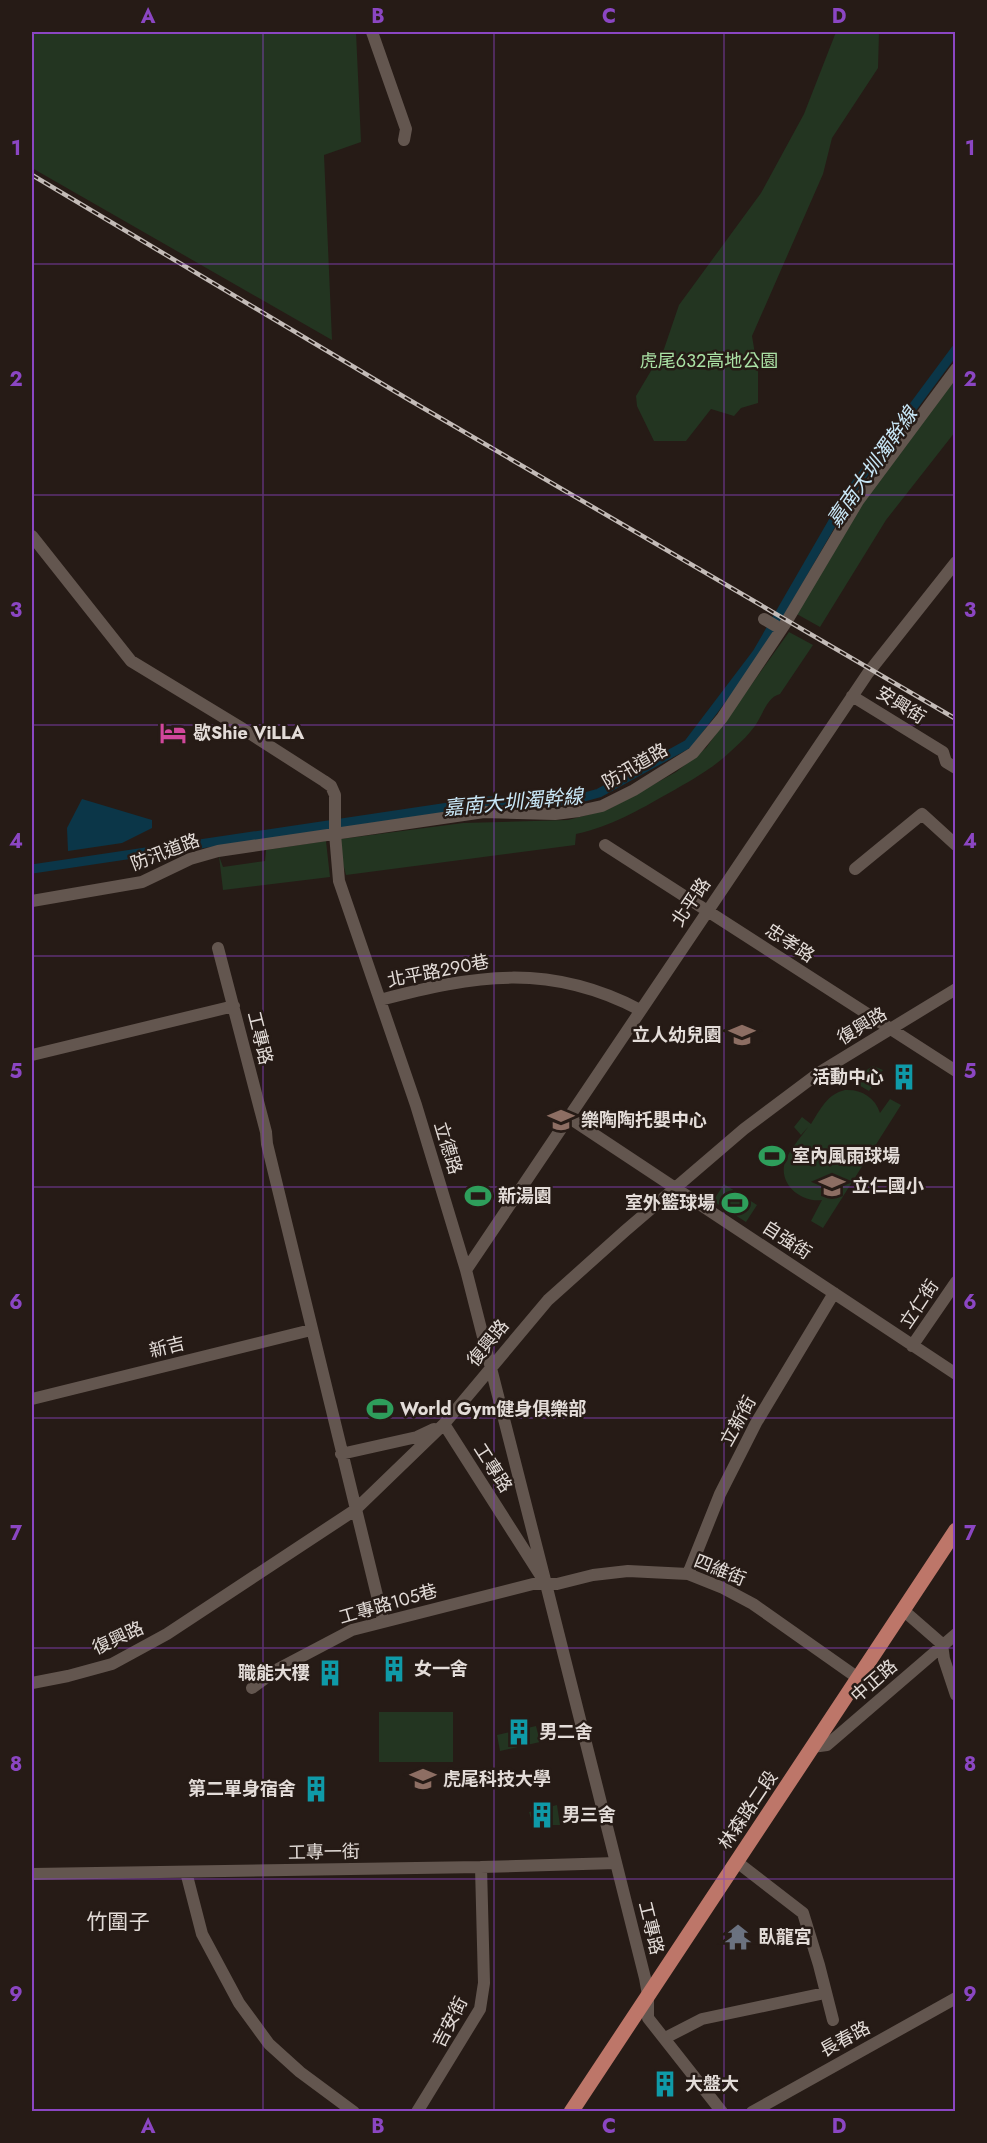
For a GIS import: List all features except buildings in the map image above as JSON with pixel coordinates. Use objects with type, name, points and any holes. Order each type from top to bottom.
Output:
[{"type":"main road","name":"林森路二段","points":[[571,2112],[956,1530]]},
{"type":"street","points":[[372,32],[406,129],[404,140]]},
{"type":"street","name":"防汛道路","points":[[32,901],[142,882],[190,859],[218,851],[335,832],[484,812],[555,814],[579,811],[602,806],[634,790],[693,753],[722,718],[781,629],[858,501],[956,369]]},
{"type":"street","name":"立德路","points":[[32,536],[131,661],[331,786],[335,795],[339,880],[416,1105],[466,1270],[546,1584]]},
{"type":"street","name":"北平路","points":[[466,1270],[852,696],[956,562]]},
{"type":"street","points":[[764,619],[781,629]]},
{"type":"street","name":"安興街","points":[[852,696],[943,752],[946,762],[956,768]]},
{"type":"street","points":[[855,869],[922,814],[956,845]]},
{"type":"street","name":"忠孝路","points":[[605,845],[956,1071]]},
{"type":"street","name":"工專路","points":[[218,948],[266,1132],[311,1330],[383,1620]]},
{"type":"street","name":"北平路290巷","points":[[380,1000],[417,990],[482,978],[528,977],[571,982],[615,997],[640,1010]]},
{"type":"street","name":"復興路","points":[[32,1683],[112,1664],[167,1634],[355,1510],[444,1424],[548,1300],[675,1188],[744,1129],[820,1072],[956,989]]},
{"type":"street","points":[[32,1055],[234,1006]]},
{"type":"street","name":"自強街","points":[[568,1117],[956,1374]]},
{"type":"street","name":"立仁街","points":[[912,1346],[956,1282]]},
{"type":"street","name":"立新街","points":[[688,1574],[720,1494],[756,1423],[834,1293]]},
{"type":"street","name":"新吉","points":[[32,1399],[311,1330]]},
{"type":"street","points":[[341,1454],[417,1437],[444,1424]]},
{"type":"street","name":"工專路","points":[[444,1424],[546,1584],[648,1995],[648,2018],[722,2112]]},
{"type":"street","name":"四維街","points":[[546,1584],[628,1571],[688,1574],[723,1587],[753,1604],[858,1678]]},
{"type":"street","name":"工專路105巷","points":[[252,1688],[278,1669],[352,1630],[383,1620],[533,1584],[546,1584]]},
{"type":"street","points":[[903,1610],[942,1644],[944,1659],[956,1695]]},
{"type":"street","name":"中正路","points":[[812,1747],[827,1745],[956,1634]]},
{"type":"street","points":[[737,1862],[804,1913],[833,2020]]},
{"type":"street","name":"工專一街","points":[[32,1874],[616,1863]]},
{"type":"street","name":"吉安街","points":[[417,2112],[480,2009],[484,1983],[481,1867]]},
{"type":"street","points":[[186,1872],[202,1934],[239,2003],[269,2044],[300,2072],[354,2112]]},
{"type":"street","points":[[665,2038],[702,2019],[825,1993]]},
{"type":"street","name":"長春路","points":[[752,2112],[956,1998]]},
{"type":"green space","points":[[32,32],[356,32],[361,142],[324,155],[332,340],[32,168]]},
{"type":"green space","name":"虎尾632高地公園","points":[[836,32],[879,32],[878,68],[832,138],[823,174],[752,336],[758,372],[758,403],[741,408],[734,416],[711,409],[686,441],[654,441],[637,406],[636,396],[664,349],[679,305],[761,193],[804,114]]},
{"type":"green space","points":[[955,377],[955,432],[886,520],[820,627],[795,613],[863,502]]},
{"type":"green space","points":[[789,632],[813,645],[780,694],[769,701],[749,734],[741,742],[708,769],[657,800],[613,822],[576,834],[575,845],[346,875],[342,860],[341,839],[463,823],[568,820],[607,810],[676,772],[706,748]]},
{"type":"green space","points":[[326,841],[330,877],[223,890],[219,856],[223,867],[265,861],[266,850]]},
{"type":"green space","points":[[873,1066],[883,1070],[869,1091],[857,1084],[857,1076]]},
{"type":"green space","points":[[845,1090],[867,1095],[878,1107],[880,1113],[890,1099],[901,1105],[823,1228],[811,1221],[822,1200],[806,1198],[792,1190],[784,1176],[784,1168],[788,1155],[808,1127],[801,1135],[794,1127],[802,1117],[811,1124],[833,1095]]},
{"type":"green space","name":"室外籃球場","points":[[724,1184],[757,1205],[746,1222],[713,1201]]},
{"type":"green space","points":[[379,1712],[453,1712],[453,1762],[379,1762]]},
{"type":"green space","points":[[536,1726],[540,1742],[500,1751],[497,1735]]},
{"type":"green space","points":[[557,1805],[560,1825],[533,1825],[529,1812]]},
{"type":"water","points":[[82,799],[152,820],[152,828],[122,843],[68,851],[67,828]]},
{"type":"waterway","name":"嘉南大圳濁幹線","points":[[32,869],[489,801],[570,801],[599,793],[688,744],[757,653],[850,492],[956,349]]},
{"type":"railway","points":[[32,175],[406,398],[956,719]]},
{"type":"place","name":"歇Shie ViLLA","points":[[173,733]]},
{"type":"place","name":"立人幼兒園","points":[[742,1035]]},
{"type":"place","name":"活動中心","points":[[904,1077]]},
{"type":"place","name":"樂陶陶托嬰中心","points":[[561,1120]]},
{"type":"place","name":"室內風雨球場","points":[[772,1156]]},
{"type":"place","name":"立仁國小","points":[[832,1186]]},
{"type":"place","name":"新湯園","points":[[478,1196]]},
{"type":"place","name":"室外籃球場","points":[[735,1203]]},
{"type":"place","name":"World Gym健身俱樂部","points":[[380,1409]]},
{"type":"place","name":"女一舍","points":[[394,1669]]},
{"type":"place","name":"職能大樓","points":[[330,1673]]},
{"type":"place","name":"男二舍","points":[[519,1732]]},
{"type":"place","name":"虎尾科技大學","points":[[423,1779]]},
{"type":"place","name":"第二單身宿舍","points":[[316,1789]]},
{"type":"place","name":"男三舍","points":[[542,1815]]},
{"type":"place","name":"臥龍宮","points":[[738,1937]]},
{"type":"place","name":"大盤大","points":[[665,2084]]},
{"type":"district","name":"竹圍子","points":[[118,1922]]}]
